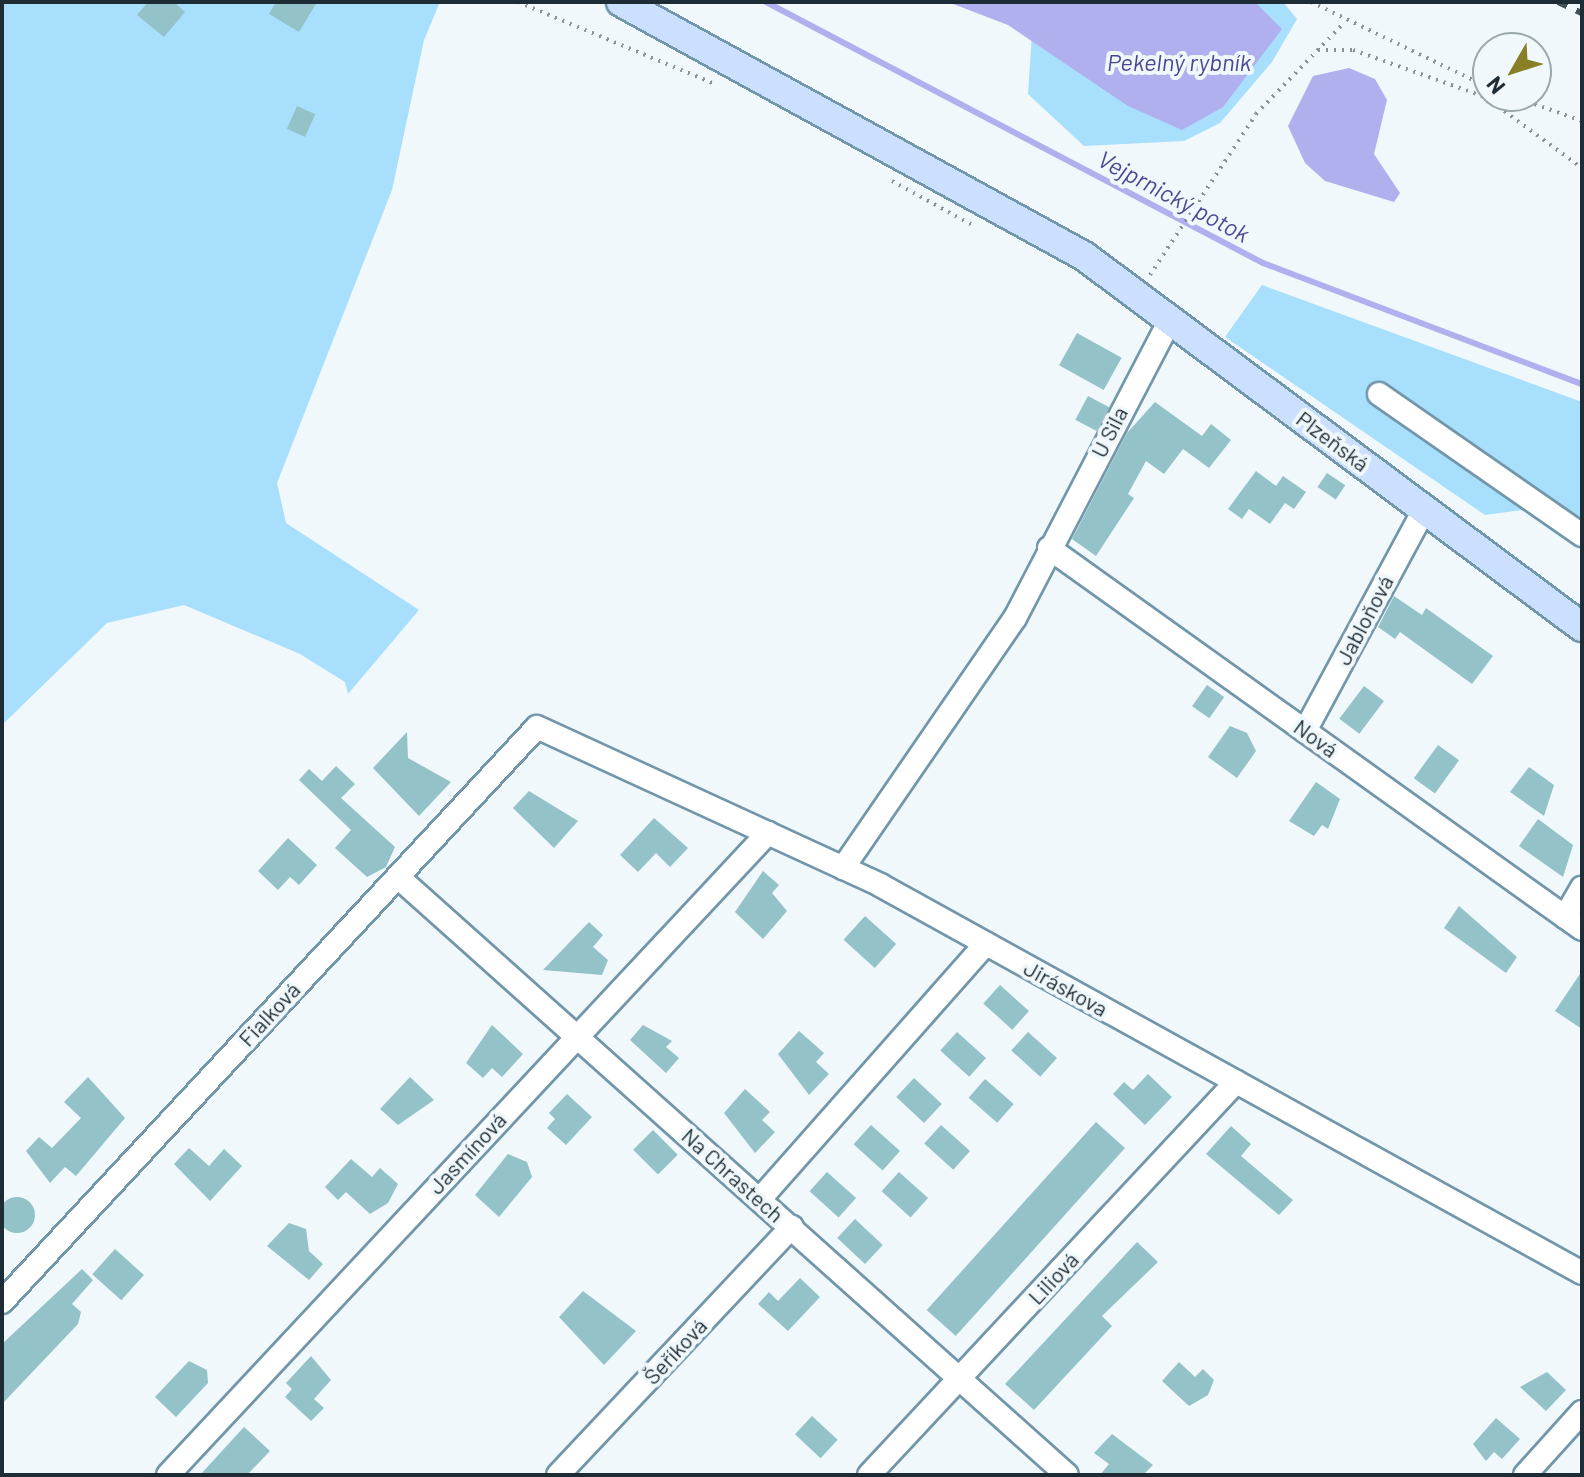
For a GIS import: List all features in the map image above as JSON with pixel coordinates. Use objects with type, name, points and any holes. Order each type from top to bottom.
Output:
[{"type":"main road","name":"Plzeňská","points":[[621,2],[816,103],[1084,256],[1582,627]]},
{"type":"street","name":"U Sila","points":[[843,868],[1015,618],[1171,318]]},
{"type":"street","points":[[1379,394],[1582,535]]},
{"type":"street","name":"Jabloňová","points":[[1305,731],[1424,510]]},
{"type":"street","name":"Nová","points":[[1049,548],[1574,923]]},
{"type":"street","name":"Jiráskova","points":[[537,727],[843,868],[1582,1273]]},
{"type":"street","name":"Fialková","points":[[2,1302],[537,727]]},
{"type":"street","name":"Jasmínová","points":[[168,1475],[768,833]]},
{"type":"street","name":"Na Chrastech","points":[[398,877],[1067,1475]]},
{"type":"street","points":[[1574,923],[1582,887]]},
{"type":"street","points":[[760,1199],[986,944]]},
{"type":"street","name":"Liliová","points":[[869,1475],[1236,1082]]},
{"type":"street","name":"Šeříková","points":[[558,1475],[792,1227]]},
{"type":"street","points":[[1525,1475],[1582,1412]]},
{"type":"path","points":[[518,2],[729,90]]},
{"type":"path","points":[[1311,2],[1344,23],[1472,80]]},
{"type":"path","points":[[1139,294],[1175,232],[1256,114],[1344,23]]},
{"type":"path","points":[[1316,50],[1353,50],[1485,97],[1582,168]]},
{"type":"path","points":[[1552,110],[1582,121]]},
{"type":"path","points":[[888,178],[987,232]]},
{"type":"shaded area","points":[[2,2],[440,2],[424,40],[392,190],[277,483],[286,523],[419,610],[348,694],[345,682],[300,654],[184,605],[107,623],[2,725]]},
{"type":"shaded area","name":"Pekelný rybník","points":[[1051,2],[1283,2],[1297,19],[1272,62],[1220,123],[1184,141],[1084,146],[1028,94],[1032,34]]},
{"type":"shaded area","points":[[1262,285],[1582,402],[1582,530],[1529,509],[1485,515],[1225,337]]},
{"type":"water","name":"Pekelný rybník","points":[[948,2],[1255,2],[1282,29],[1223,107],[1182,130],[1128,106],[1008,25]]},
{"type":"water","points":[[1349,68],[1375,79],[1387,100],[1374,154],[1400,193],[1394,202],[1325,181],[1305,163],[1288,126],[1313,76]]},
{"type":"building","points":[[148,2],[174,2],[185,12],[164,37],[137,15]]},
{"type":"building","points":[[276,2],[317,2],[299,32],[269,14]]},
{"type":"building","points":[[297,106],[315,114],[305,137],[287,129]]},
{"type":"building","points":[[1077,333],[1122,358],[1104,390],[1059,365]]},
{"type":"building","points":[[1088,396],[1109,407],[1097,431],[1075,420]]},
{"type":"building","points":[[1155,402],[1202,436],[1211,424],[1231,440],[1209,468],[1183,449],[1164,474],[1146,461],[1128,494],[1134,498],[1096,556],[1072,539],[1127,433]]},
{"type":"building","points":[[1256,471],[1276,486],[1283,476],[1306,492],[1294,509],[1285,503],[1270,524],[1249,509],[1242,519],[1228,509]]},
{"type":"building","points":[[1327,473],[1345,485],[1336,499],[1317,487]]},
{"type":"building","points":[[1394,596],[1422,615],[1426,608],[1493,656],[1472,684],[1400,632],[1395,639],[1378,627]]},
{"type":"building","points":[[1207,685],[1224,697],[1209,718],[1192,706]]},
{"type":"building","points":[[1364,686],[1384,701],[1359,734],[1339,719]]},
{"type":"building","points":[[1230,726],[1247,733],[1256,751],[1237,778],[1208,757]]},
{"type":"building","points":[[407,732],[408,758],[451,782],[419,816],[373,768]]},
{"type":"building","points":[[1438,745],[1459,760],[1435,793],[1414,778]]},
{"type":"building","points":[[336,766],[355,784],[341,798],[395,847],[386,867],[367,877],[335,848],[351,830],[299,780],[309,769],[322,781]]},
{"type":"building","points":[[1529,767],[1554,785],[1544,816],[1510,792]]},
{"type":"building","points":[[1316,782],[1340,799],[1328,829],[1322,825],[1314,836],[1289,821]]},
{"type":"building","points":[[529,791],[578,821],[554,848],[513,808]]},
{"type":"building","points":[[654,818],[688,848],[670,867],[656,853],[638,872],[620,855]]},
{"type":"building","points":[[1538,819],[1573,845],[1563,877],[1519,846]]},
{"type":"building","points":[[288,838],[317,865],[299,885],[290,877],[278,890],[258,871]]},
{"type":"building","points":[[763,871],[779,885],[772,893],[787,911],[763,939],[735,912]]},
{"type":"building","points":[[1459,906],[1517,957],[1506,973],[1444,928]]},
{"type":"building","points":[[865,916],[896,944],[875,968],[844,940]]},
{"type":"building","points":[[589,922],[603,935],[593,947],[608,960],[602,975],[543,970]]},
{"type":"building","points":[[1582,971],[1582,1029],[1555,1011]]},
{"type":"building","points":[[1000,985],[1029,1011],[1012,1030],[983,1004]]},
{"type":"building","points":[[492,1025],[523,1054],[502,1077],[492,1068],[483,1078],[466,1063]]},
{"type":"building","points":[[643,1025],[672,1041],[666,1047],[679,1058],[666,1073],[630,1040]]},
{"type":"building","points":[[799,1031],[824,1053],[816,1062],[829,1074],[809,1095],[778,1054]]},
{"type":"building","points":[[957,1032],[986,1058],[969,1077],[940,1051]]},
{"type":"building","points":[[1028,1032],[1057,1058],[1040,1077],[1011,1051]]},
{"type":"building","points":[[1148,1074],[1172,1097],[1145,1125],[1113,1094],[1124,1082],[1133,1090]]},
{"type":"building","points":[[88,1077],[125,1118],[76,1176],[65,1167],[50,1183],[26,1151],[39,1137],[52,1148],[81,1118],[64,1102]]},
{"type":"building","points":[[410,1077],[434,1100],[398,1125],[380,1109]]},
{"type":"building","points":[[914,1078],[942,1104],[924,1123],[896,1097]]},
{"type":"building","points":[[985,1079],[1014,1104],[997,1123],[969,1098]]},
{"type":"building","points":[[745,1089],[770,1112],[762,1120],[775,1132],[755,1153],[724,1113]]},
{"type":"building","points":[[567,1094],[592,1117],[566,1145],[547,1128],[555,1119],[549,1113]]},
{"type":"building","points":[[1096,1122],[1125,1148],[956,1336],[927,1310]]},
{"type":"building","points":[[871,1125],[900,1151],[883,1170],[854,1144]]},
{"type":"building","points":[[941,1125],[970,1151],[953,1170],[924,1144]]},
{"type":"building","points":[[1231,1126],[1251,1144],[1241,1156],[1293,1200],[1279,1215],[1206,1154]]},
{"type":"building","points":[[653,1130],[678,1155],[658,1175],[633,1150]]},
{"type":"building","points":[[189,1148],[209,1166],[224,1149],[242,1166],[210,1201],[174,1164]]},
{"type":"building","points":[[508,1154],[527,1162],[532,1177],[499,1217],[475,1195]]},
{"type":"building","points":[[351,1159],[372,1177],[380,1168],[398,1184],[388,1203],[370,1214],[346,1192],[338,1200],[325,1187]]},
{"type":"building","points":[[827,1172],[856,1198],[839,1217],[810,1191]]},
{"type":"building","points":[[899,1172],[928,1198],[911,1217],[882,1191]]},
{"type":"building","points":[[17,1197],[29,1203],[35,1215],[29,1227],[17,1233],[5,1227],[-1,1215],[5,1203]]},
{"type":"building","points":[[855,1219],[883,1245],[865,1264],[837,1238]]},
{"type":"building","points":[[289,1223],[306,1229],[309,1251],[323,1264],[309,1280],[267,1246]]},
{"type":"building","points":[[1137,1242],[1158,1262],[1102,1316],[1112,1326],[1034,1410],[1005,1384]]},
{"type":"building","points":[[115,1249],[144,1275],[121,1300],[92,1274]]},
{"type":"building","points":[[82,1269],[93,1280],[72,1304],[81,1312],[78,1324],[2,1404],[2,1344]]},
{"type":"building","points":[[800,1278],[820,1297],[788,1331],[758,1304],[769,1292],[778,1301]]},
{"type":"building","points":[[583,1291],[636,1331],[604,1365],[559,1317]]},
{"type":"building","points":[[311,1356],[331,1380],[314,1399],[324,1408],[311,1421],[285,1397],[292,1389],[286,1383]]},
{"type":"building","points":[[189,1361],[207,1370],[208,1383],[176,1417],[155,1397]]},
{"type":"building","points":[[1179,1362],[1195,1377],[1203,1369],[1214,1380],[1208,1395],[1189,1406],[1162,1381]]},
{"type":"building","points":[[1547,1372],[1566,1390],[1546,1411],[1520,1387]]},
{"type":"building","points":[[812,1416],[838,1440],[821,1458],[795,1434]]},
{"type":"building","points":[[1496,1418],[1520,1439],[1502,1459],[1494,1452],[1486,1461],[1473,1444]]},
{"type":"building","points":[[244,1427],[270,1451],[247,1475],[200,1475]]},
{"type":"building","points":[[1112,1434],[1153,1465],[1143,1475],[1100,1475],[1109,1464],[1094,1453]]},
{"type":"waterway","name":"Vejprnický potok","points":[[766,2],[1263,263],[1582,384]]},
{"type":"railway","points":[[1558,2],[1582,13]]}]
